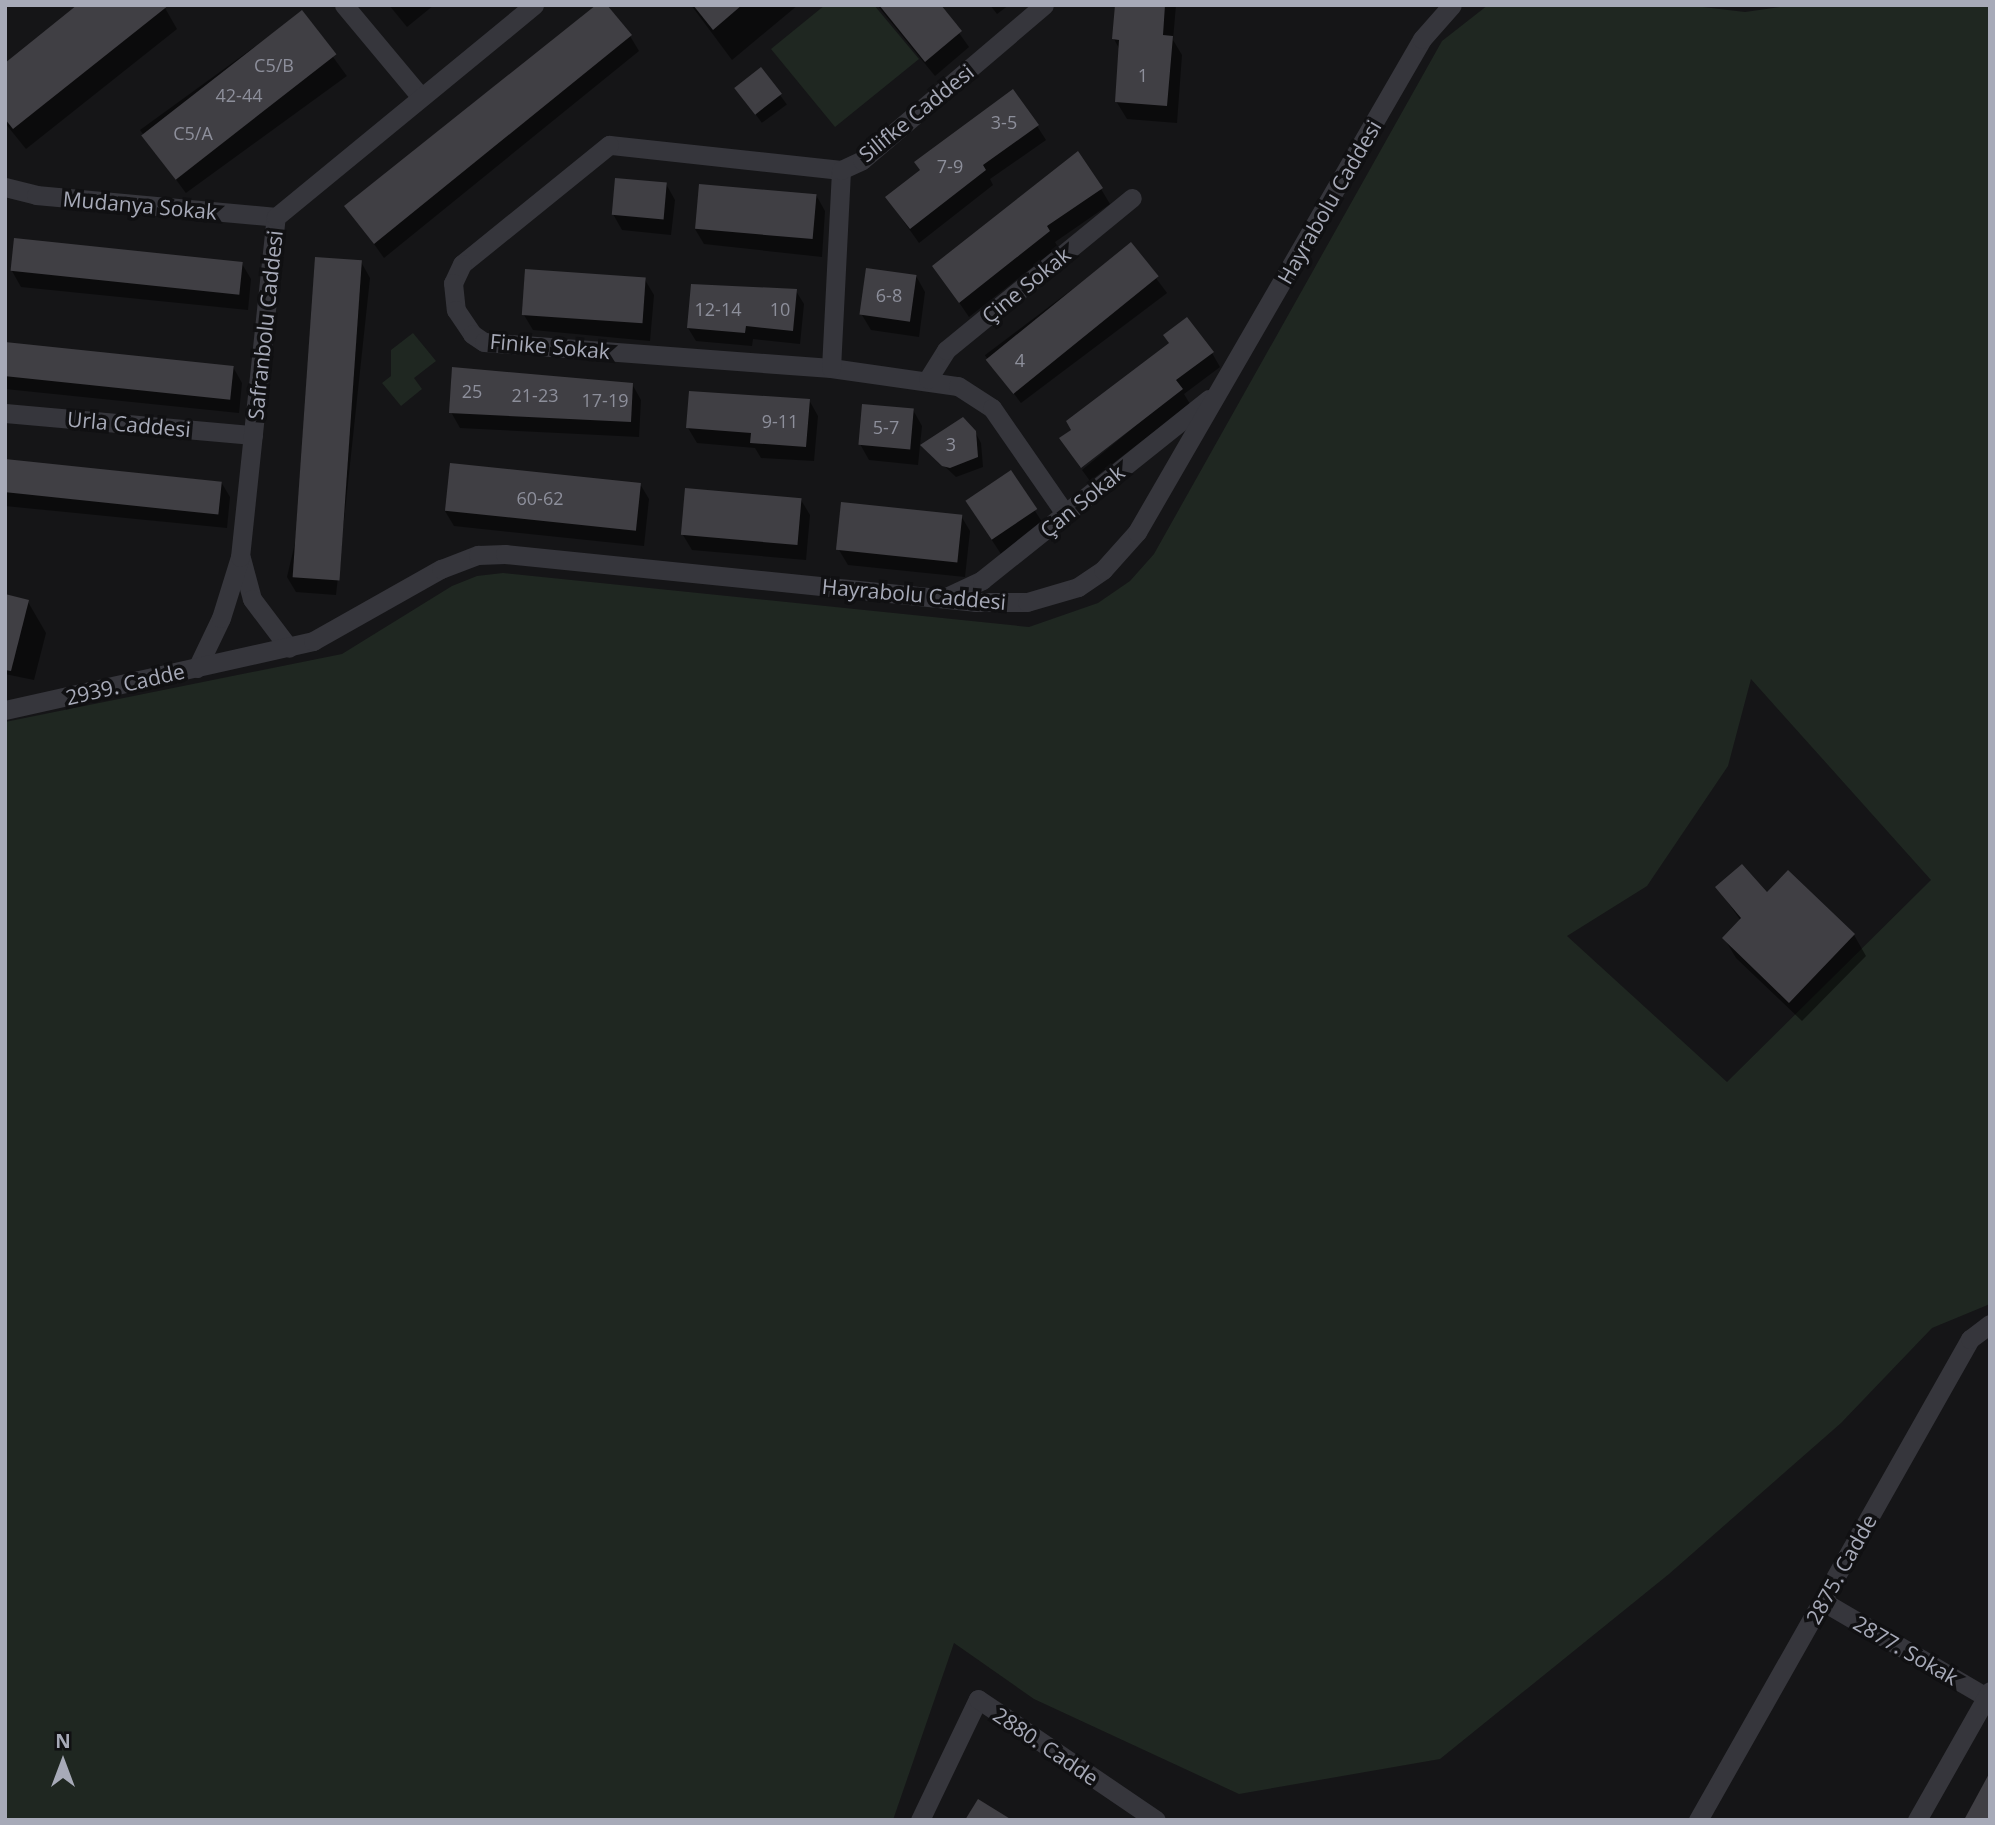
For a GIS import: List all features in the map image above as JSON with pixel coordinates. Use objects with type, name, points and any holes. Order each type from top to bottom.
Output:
[{"type":"street","points":[[344,5],[420,96]]},
{"type":"street","name":"Safranbolu Caddesi","points":[[197,668],[221,618],[240,557],[276,217],[534,5]]},
{"type":"street","name":"Silifke Caddesi","points":[[831,369],[841,170],[862,160],[1044,5]]},
{"type":"street","name":"Hayrabolu Caddesi","points":[[245,657],[289,648],[336,631],[453,564],[492,554],[936,599],[1027,602],[1067,592],[1095,577],[1137,532],[1422,39],[1452,5]]},
{"type":"street","name":"Finike Sokak","points":[[841,170],[615,143],[598,150],[462,264],[453,283],[459,316],[484,342],[831,369],[928,379],[968,390],[986,402],[1066,515]]},
{"type":"street","name":"Mudanya Sokak","points":[[5,187],[36,195],[276,217]]},
{"type":"street","name":"Çine Sokak","points":[[928,379],[946,350],[1132,198]]},
{"type":"street","name":"Çan Sokak","points":[[936,599],[982,580],[1220,389]]},
{"type":"street","name":"Urla Caddesi","points":[[5,414],[253,435]]},
{"type":"street","name":"Safranbolu Caddesi","points":[[240,557],[253,599],[289,648]]},
{"type":"street","name":"2939. Cadde","points":[[5,710],[245,657]]},
{"type":"street","name":"2875. Cadde","points":[[1699,1820],[1970,1339],[1990,1324]]},
{"type":"street","name":"2877. Sokak","points":[[1822,1601],[1989,1696]]},
{"type":"street","points":[[1917,1820],[1989,1696]]},
{"type":"street","name":"2880. Cadde","points":[[920,1820],[978,1699],[1156,1820]]},
{"type":"shaded area","points":[[825,5],[874,5],[919,59],[835,127],[771,49]]},
{"type":"shaded area","points":[[1488,5],[1686,5],[1745,12],[1794,5],[1990,5],[1990,1304],[1932,1328],[1841,1423],[1669,1574],[1440,1759],[1239,1794],[1034,1699],[954,1643],[893,1820],[5,1820],[5,722],[342,654],[452,586],[477,576],[503,573],[1029,627],[1098,603],[1130,581],[1154,554],[1442,41]],"holes":[[[1751,679],[1931,880],[1727,1082],[1567,936],[1647,886],[1728,766]]]},
{"type":"shaded area","points":[[413,333],[436,361],[414,378],[422,389],[401,406],[382,383],[391,376],[391,350]]},
{"type":"building","points":[[77,5],[169,5],[13,129],[5,119],[5,63]]},
{"type":"building","points":[[596,5],[607,5],[632,35],[374,244],[344,206]]},
{"type":"building","points":[[693,5],[742,5],[713,30]]},
{"type":"building","points":[[879,5],[941,5],[962,31],[925,62]]},
{"type":"building","points":[[1115,5],[1165,5],[1163,35],[1173,36],[1167,106],[1115,102],[1119,40],[1112,39]]},
{"type":"building","points":[[302,10],[336,54],[176,180],[141,136]]},
{"type":"building","points":[[761,67],[782,94],[755,115],[734,88]]},
{"type":"building","points":[[1013,89],[1039,125],[983,165],[986,170],[910,229],[885,197],[920,170],[914,162]]},
{"type":"building","points":[[1078,151],[1103,188],[1047,226],[1050,231],[959,303],[932,266]]},
{"type":"building","points":[[615,178],[667,183],[664,219],[612,215]]},
{"type":"building","points":[[699,184],[817,194],[813,239],[695,229]]},
{"type":"building","points":[[14,238],[243,262],[239,295],[11,271]]},
{"type":"building","points":[[1131,242],[1159,276],[1013,394],[986,360]]},
{"type":"building","points":[[315,257],[362,260],[339,580],[293,577]]},
{"type":"building","points":[[866,268],[917,275],[910,322],[859,315]]},
{"type":"building","points":[[525,269],[646,277],[642,323],[522,315]]},
{"type":"building","points":[[691,284],[797,289],[793,331],[746,326],[745,333],[687,328]]},
{"type":"building","points":[[1187,317],[1214,352],[1176,380],[1183,389],[1081,468],[1059,438],[1071,430],[1066,421],[1169,343],[1163,335]]},
{"type":"building","points":[[5,342],[234,366],[230,400],[5,376]]},
{"type":"building","points":[[452,367],[633,383],[631,422],[449,413]]},
{"type":"building","points":[[689,391],[810,399],[806,447],[750,443],[751,433],[686,428]]},
{"type":"building","points":[[862,404],[914,409],[910,449],[858,445]]},
{"type":"building","points":[[963,417],[976,431],[978,457],[950,468],[942,466],[920,445]]},
{"type":"building","points":[[5,459],[222,482],[218,515],[5,492]]},
{"type":"building","points":[[450,463],[641,483],[636,531],[445,511]]},
{"type":"building","points":[[1011,470],[1037,509],[992,540],[965,501]]},
{"type":"building","points":[[685,488],[802,498],[797,545],[681,535]]},
{"type":"building","points":[[841,502],[962,515],[957,562],[836,550]]},
{"type":"building","points":[[5,594],[29,600],[11,671],[5,670]]},
{"type":"building","points":[[1742,864],[1767,892],[1788,870],[1855,934],[1789,1003],[1722,938],[1741,918],[1715,887]]},
{"type":"building","points":[[1990,1772],[1990,1820],[1964,1820]]},
{"type":"building","points":[[978,1799],[1012,1820],[965,1820]]}]
